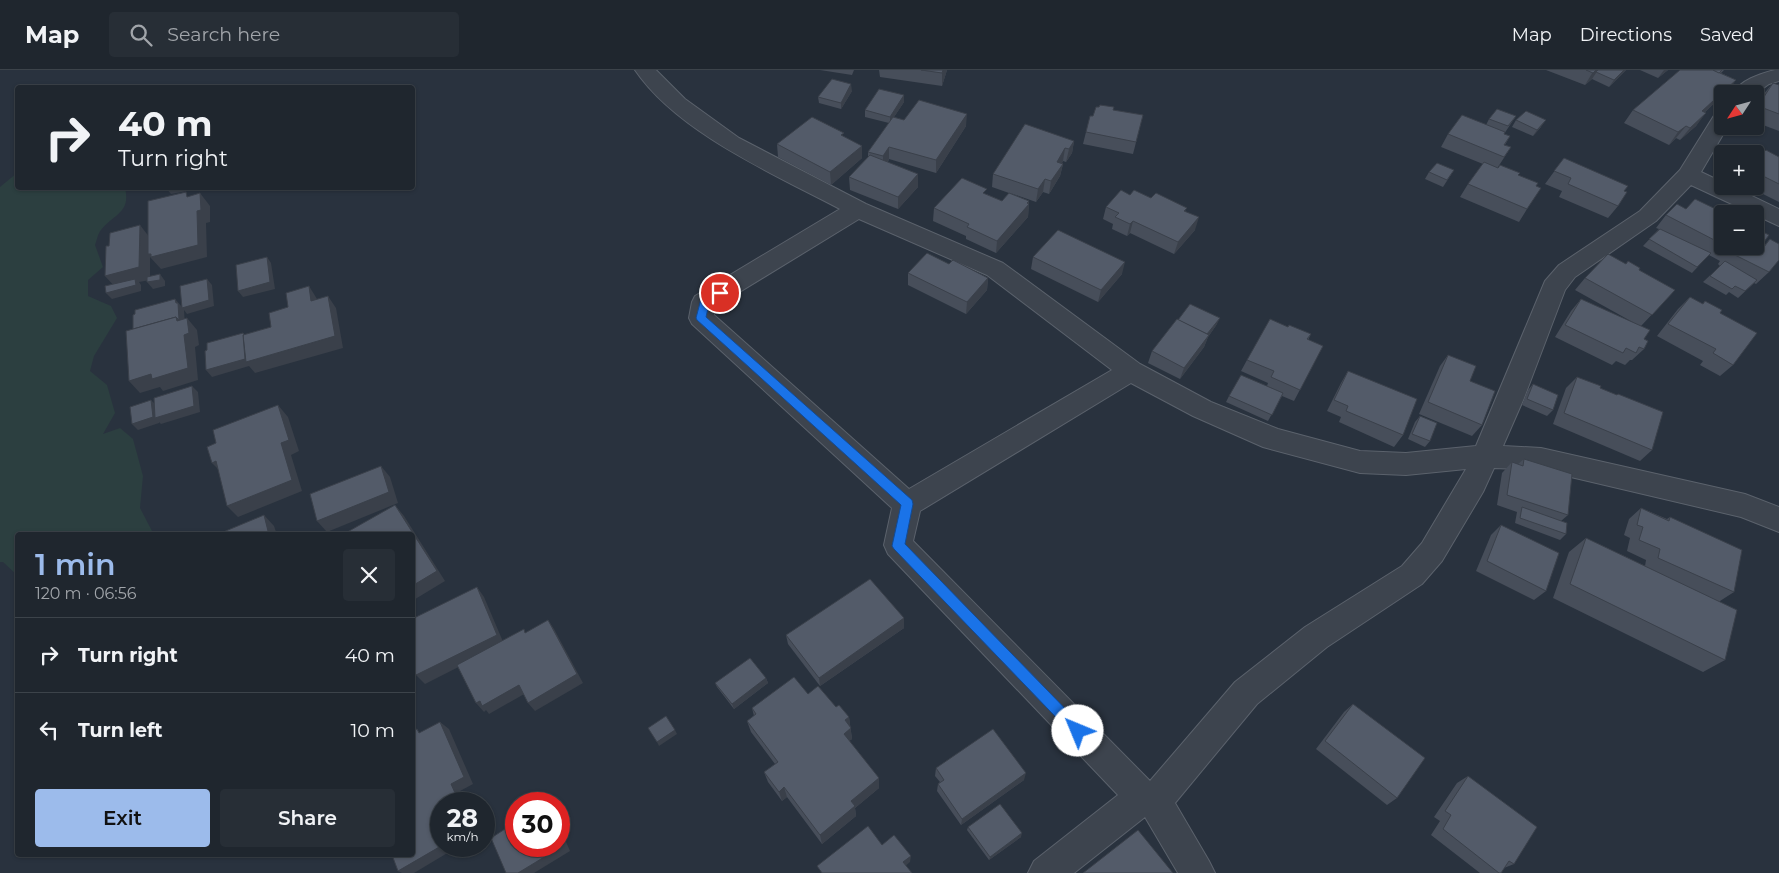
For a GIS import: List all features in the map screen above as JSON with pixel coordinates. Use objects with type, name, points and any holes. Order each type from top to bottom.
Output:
[{"type":"street","points":[[645,70],[678,104],[731,142],[858,209],[995,268],[1090,342],[1131,371],[1202,409],[1273,439],[1360,462],[1406,464],[1486,456],[1541,459],[1745,506],[1779,520]]},
{"type":"street","points":[[1755,85],[1762,80],[1779,75]]},
{"type":"street","points":[[1046,873],[1149,799],[1246,693],[1316,637],[1412,575],[1432,552],[1473,484],[1511,398],[1554,286],[1567,271],[1648,216],[1688,175],[1714,132]]},
{"type":"street","points":[[1688,175],[1779,218]]},
{"type":"street","points":[[858,209],[704,302],[701,318],[908,504]]},
{"type":"street","points":[[1131,371],[908,504],[898,546],[1149,799],[1197,873]]},
{"type":"shaded area","points":[[15,175],[15,190],[125,190],[126,203],[120,212],[100,231],[95,245],[103,267],[88,280],[88,296],[111,306],[117,318],[94,356],[90,371],[107,385],[115,413],[103,434],[120,428],[133,439],[143,476],[140,508],[154,532],[15,532],[15,573],[3,562],[0,562],[0,187]]},
{"type":"building","points":[[921,70],[943,70],[942,73]]},
{"type":"building","points":[[1598,70],[1624,70],[1614,80],[1596,72]]},
{"type":"building","points":[[1680,70],[1713,70],[1736,80],[1731,85],[1714,85],[1714,100],[1702,111],[1706,113],[1690,128],[1686,126],[1678,132],[1633,110]]},
{"type":"building","points":[[832,79],[851,84],[841,103],[818,97]]},
{"type":"building","points":[[1773,83],[1779,85],[1779,114],[1764,108],[1764,97]]},
{"type":"building","points":[[879,89],[904,95],[890,117],[865,110]]},
{"type":"building","points":[[919,100],[967,114],[936,160],[889,147],[883,156],[868,152],[893,117],[904,120]]},
{"type":"building","points":[[1100,105],[1114,107],[1113,110],[1143,115],[1136,142],[1086,132],[1090,116],[1093,116],[1096,107]]},
{"type":"building","points":[[1497,109],[1516,116],[1508,126],[1489,119]]},
{"type":"building","points":[[1526,111],[1546,120],[1537,130],[1516,120]]},
{"type":"building","points":[[1462,115],[1505,132],[1504,134],[1510,136],[1504,145],[1511,147],[1504,157],[1448,134]]},
{"type":"building","points":[[812,117],[844,133],[841,135],[862,146],[830,172],[777,144]]},
{"type":"building","points":[[1025,124],[1074,141],[1069,149],[1065,148],[1057,162],[1063,164],[1051,181],[1045,179],[1038,189],[993,174]]},
{"type":"building","points":[[1766,150],[1779,157],[1779,184],[1764,176],[1764,152]]},
{"type":"building","points":[[870,155],[918,174],[898,197],[849,177]]},
{"type":"building","points":[[1564,158],[1628,186],[1624,191],[1627,192],[1618,206],[1568,184],[1571,178],[1554,171]]},
{"type":"building","points":[[1484,162],[1498,168],[1500,165],[1538,183],[1536,186],[1541,188],[1527,209],[1468,184]]},
{"type":"building","points":[[1437,163],[1454,170],[1447,180],[1429,172]]},
{"type":"building","points":[[962,178],[987,189],[983,193],[1002,201],[1009,193],[1029,201],[1027,203],[1029,204],[997,241],[967,227],[969,224],[934,208]]},
{"type":"building","points":[[1121,190],[1130,195],[1134,190],[1151,198],[1156,193],[1187,208],[1184,211],[1199,217],[1178,242],[1133,221],[1130,224],[1115,217],[1119,213],[1106,207]]},
{"type":"building","points":[[186,192],[187,197],[200,193],[201,210],[197,211],[198,245],[151,257],[151,254],[148,254],[148,201]]},
{"type":"building","points":[[1695,199],[1714,208],[1714,240],[1666,215],[1677,204],[1686,209]]},
{"type":"building","points":[[140,225],[139,267],[105,276],[106,246],[109,246],[110,233]]},
{"type":"building","points":[[1660,229],[1711,253],[1697,267],[1649,239]]},
{"type":"building","points":[[1058,230],[1125,262],[1101,290],[1033,257]]},
{"type":"building","points":[[1764,232],[1769,235],[1764,242]]},
{"type":"building","points":[[1770,239],[1779,244],[1779,260],[1769,272],[1735,255],[1764,255],[1764,247]]},
{"type":"building","points":[[927,253],[949,264],[953,260],[988,278],[967,302],[908,273]]},
{"type":"building","points":[[1608,254],[1626,264],[1628,261],[1640,268],[1639,270],[1675,290],[1652,315],[1585,278]]},
{"type":"building","points":[[267,257],[270,282],[238,291],[236,265]]},
{"type":"building","points":[[1725,261],[1757,280],[1745,291],[1735,286],[1732,289],[1710,276]]},
{"type":"building","points":[[160,274],[160,280],[147,282],[147,277]]},
{"type":"building","points":[[135,279],[136,285],[106,293],[105,286]]},
{"type":"building","points":[[207,279],[209,300],[182,308],[180,286]]},
{"type":"building","points":[[309,286],[311,301],[328,296],[335,336],[246,362],[243,335],[271,327],[269,313],[288,307],[286,293]]},
{"type":"building","points":[[1690,297],[1703,304],[1705,301],[1722,310],[1720,313],[1757,333],[1733,365],[1713,353],[1716,349],[1668,324]]},
{"type":"building","points":[[175,299],[176,303],[178,303],[179,320],[176,317],[133,329],[135,310]]},
{"type":"building","points":[[1581,299],[1650,330],[1644,339],[1648,341],[1644,349],[1639,347],[1636,353],[1626,348],[1623,353],[1565,325]]},
{"type":"building","points":[[1190,304],[1220,318],[1207,334],[1178,320]]},
{"type":"building","points":[[176,317],[177,321],[187,318],[189,333],[184,335],[188,368],[152,379],[151,374],[129,381],[126,331]]},
{"type":"building","points":[[1177,319],[1209,335],[1184,368],[1152,351]]},
{"type":"building","points":[[1270,319],[1311,334],[1307,339],[1323,346],[1300,390],[1271,377],[1274,371],[1247,360]]},
{"type":"building","points":[[243,333],[245,359],[206,370],[205,351],[207,350],[207,343]]},
{"type":"building","points":[[1448,355],[1476,366],[1470,381],[1495,391],[1482,425],[1428,402]]},
{"type":"building","points":[[1348,371],[1417,399],[1403,435],[1346,411],[1348,406],[1334,400]]},
{"type":"building","points":[[1241,375],[1283,393],[1272,415],[1229,396]]},
{"type":"building","points":[[1577,377],[1601,386],[1600,388],[1617,395],[1663,412],[1652,450],[1564,413]]},
{"type":"building","points":[[1533,384],[1558,395],[1553,410],[1527,399]]},
{"type":"building","points":[[192,386],[194,406],[155,418],[154,398]]},
{"type":"building","points":[[151,400],[153,417],[132,424],[130,407]]},
{"type":"building","points":[[278,405],[289,440],[281,443],[292,480],[227,506],[216,461],[212,463],[207,447],[216,443],[213,430]]},
{"type":"building","points":[[1420,416],[1437,423],[1430,441],[1412,434]]},
{"type":"building","points":[[1524,459],[1572,474],[1568,515],[1507,495],[1512,462],[1523,466]]},
{"type":"building","points":[[381,466],[389,492],[317,521],[310,494]]},
{"type":"building","points":[[395,505],[412,532],[347,532]]},
{"type":"building","points":[[1522,507],[1567,523],[1566,534],[1520,518]]},
{"type":"building","points":[[1641,508],[1669,521],[1670,517],[1742,550],[1734,592],[1658,558],[1660,549],[1639,540],[1643,527],[1637,525]]},
{"type":"building","points":[[264,515],[268,532],[223,532]]},
{"type":"building","points":[[1501,525],[1559,553],[1546,591],[1487,561]]},
{"type":"building","points":[[415,536],[437,571],[415,584]]},
{"type":"building","points":[[1586,538],[1737,610],[1725,660],[1570,584]]},
{"type":"building","points":[[870,579],[904,618],[819,678],[786,635]]},
{"type":"building","points":[[477,587],[497,635],[416,675],[415,618]]},
{"type":"building","points":[[548,620],[577,674],[528,703],[519,685],[482,706],[480,701],[476,703],[457,665],[524,629],[525,633]]},
{"type":"building","points":[[750,658],[766,678],[732,704],[715,683]]},
{"type":"building","points":[[794,677],[808,694],[818,686],[836,707],[839,705],[849,717],[845,720],[851,728],[844,734],[879,778],[851,801],[855,806],[820,835],[784,787],[779,792],[764,772],[778,762],[747,721],[756,714],[752,708]]},
{"type":"building","points":[[1353,704],[1425,758],[1397,798],[1325,741]]},
{"type":"building","points":[[666,716],[675,730],[657,742],[648,728]]},
{"type":"building","points":[[440,722],[464,777],[451,784],[455,792],[430,792],[430,852],[398,871],[393,857],[415,857],[415,730],[417,729],[419,733]]},
{"type":"building","points":[[993,729],[1026,773],[962,819],[938,784],[944,780],[936,768]]},
{"type":"building","points":[[1468,776],[1537,827],[1514,864],[1509,861],[1501,873],[1443,829],[1451,815],[1445,811]]},
{"type":"building","points":[[1000,804],[1022,833],[990,857],[968,827]]},
{"type":"building","points":[[868,826],[882,845],[894,835],[911,856],[903,862],[912,873],[822,873],[817,866]]},
{"type":"building","points":[[505,829],[505,857],[544,857],[518,873],[506,873],[495,847],[495,835]]},
{"type":"building","points":[[1138,830],[1173,873],[1083,873]]},
{"type":"route","points":[[720,293],[704,302],[701,318],[908,504],[898,546],[1078,731]]}]
